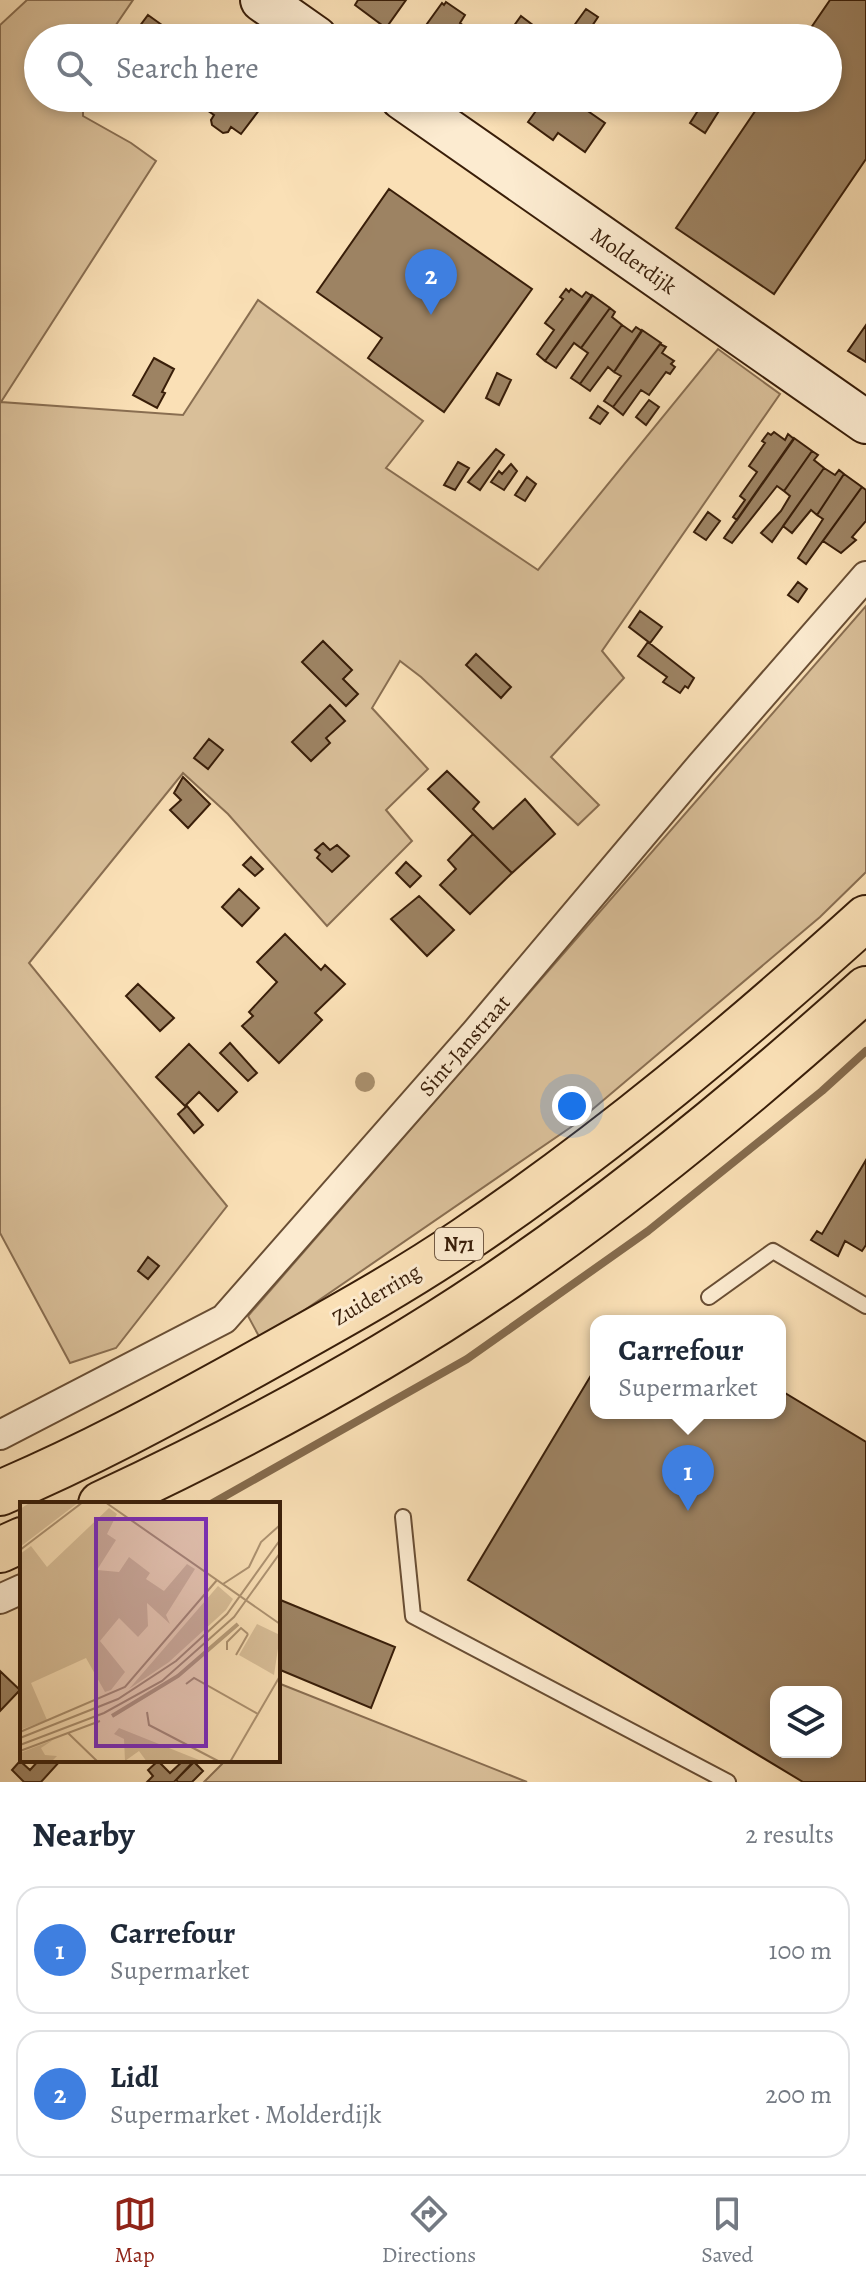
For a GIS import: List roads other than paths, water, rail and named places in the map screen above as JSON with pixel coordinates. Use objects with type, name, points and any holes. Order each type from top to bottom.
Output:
[{"type":"highway","name":"Zuiderring","points":[[0,1493],[168,1413],[320,1328],[465,1240],[754,1019],[866,918]]},
{"type":"highway","name":"N71","points":[[105,1502],[268,1420],[396,1347],[517,1270],[663,1160],[787,1060],[866,989]]},
{"type":"highway","points":[[0,1550],[20,1541]]},
{"type":"main road","points":[[262,0],[296,24]]},
{"type":"main road","name":"Molderdijk","points":[[422,112],[866,422]]},
{"type":"street","name":"Sint-Janstraat","points":[[0,1435],[224,1319],[476,1032],[702,764],[866,576]]},
{"type":"street","points":[[0,1599],[20,1590]]},
{"type":"lane","points":[[709,1297],[773,1251],[866,1306]]},
{"type":"lane","points":[[403,1517],[413,1616],[728,1782]]},
{"type":"waterway","points":[[215,1502],[467,1359],[648,1231],[822,1091],[866,1051]]},
{"type":"place","name":"Lidl","points":[[431,315]]},
{"type":"place","name":"Carrefour","points":[[688,1511]]}]
